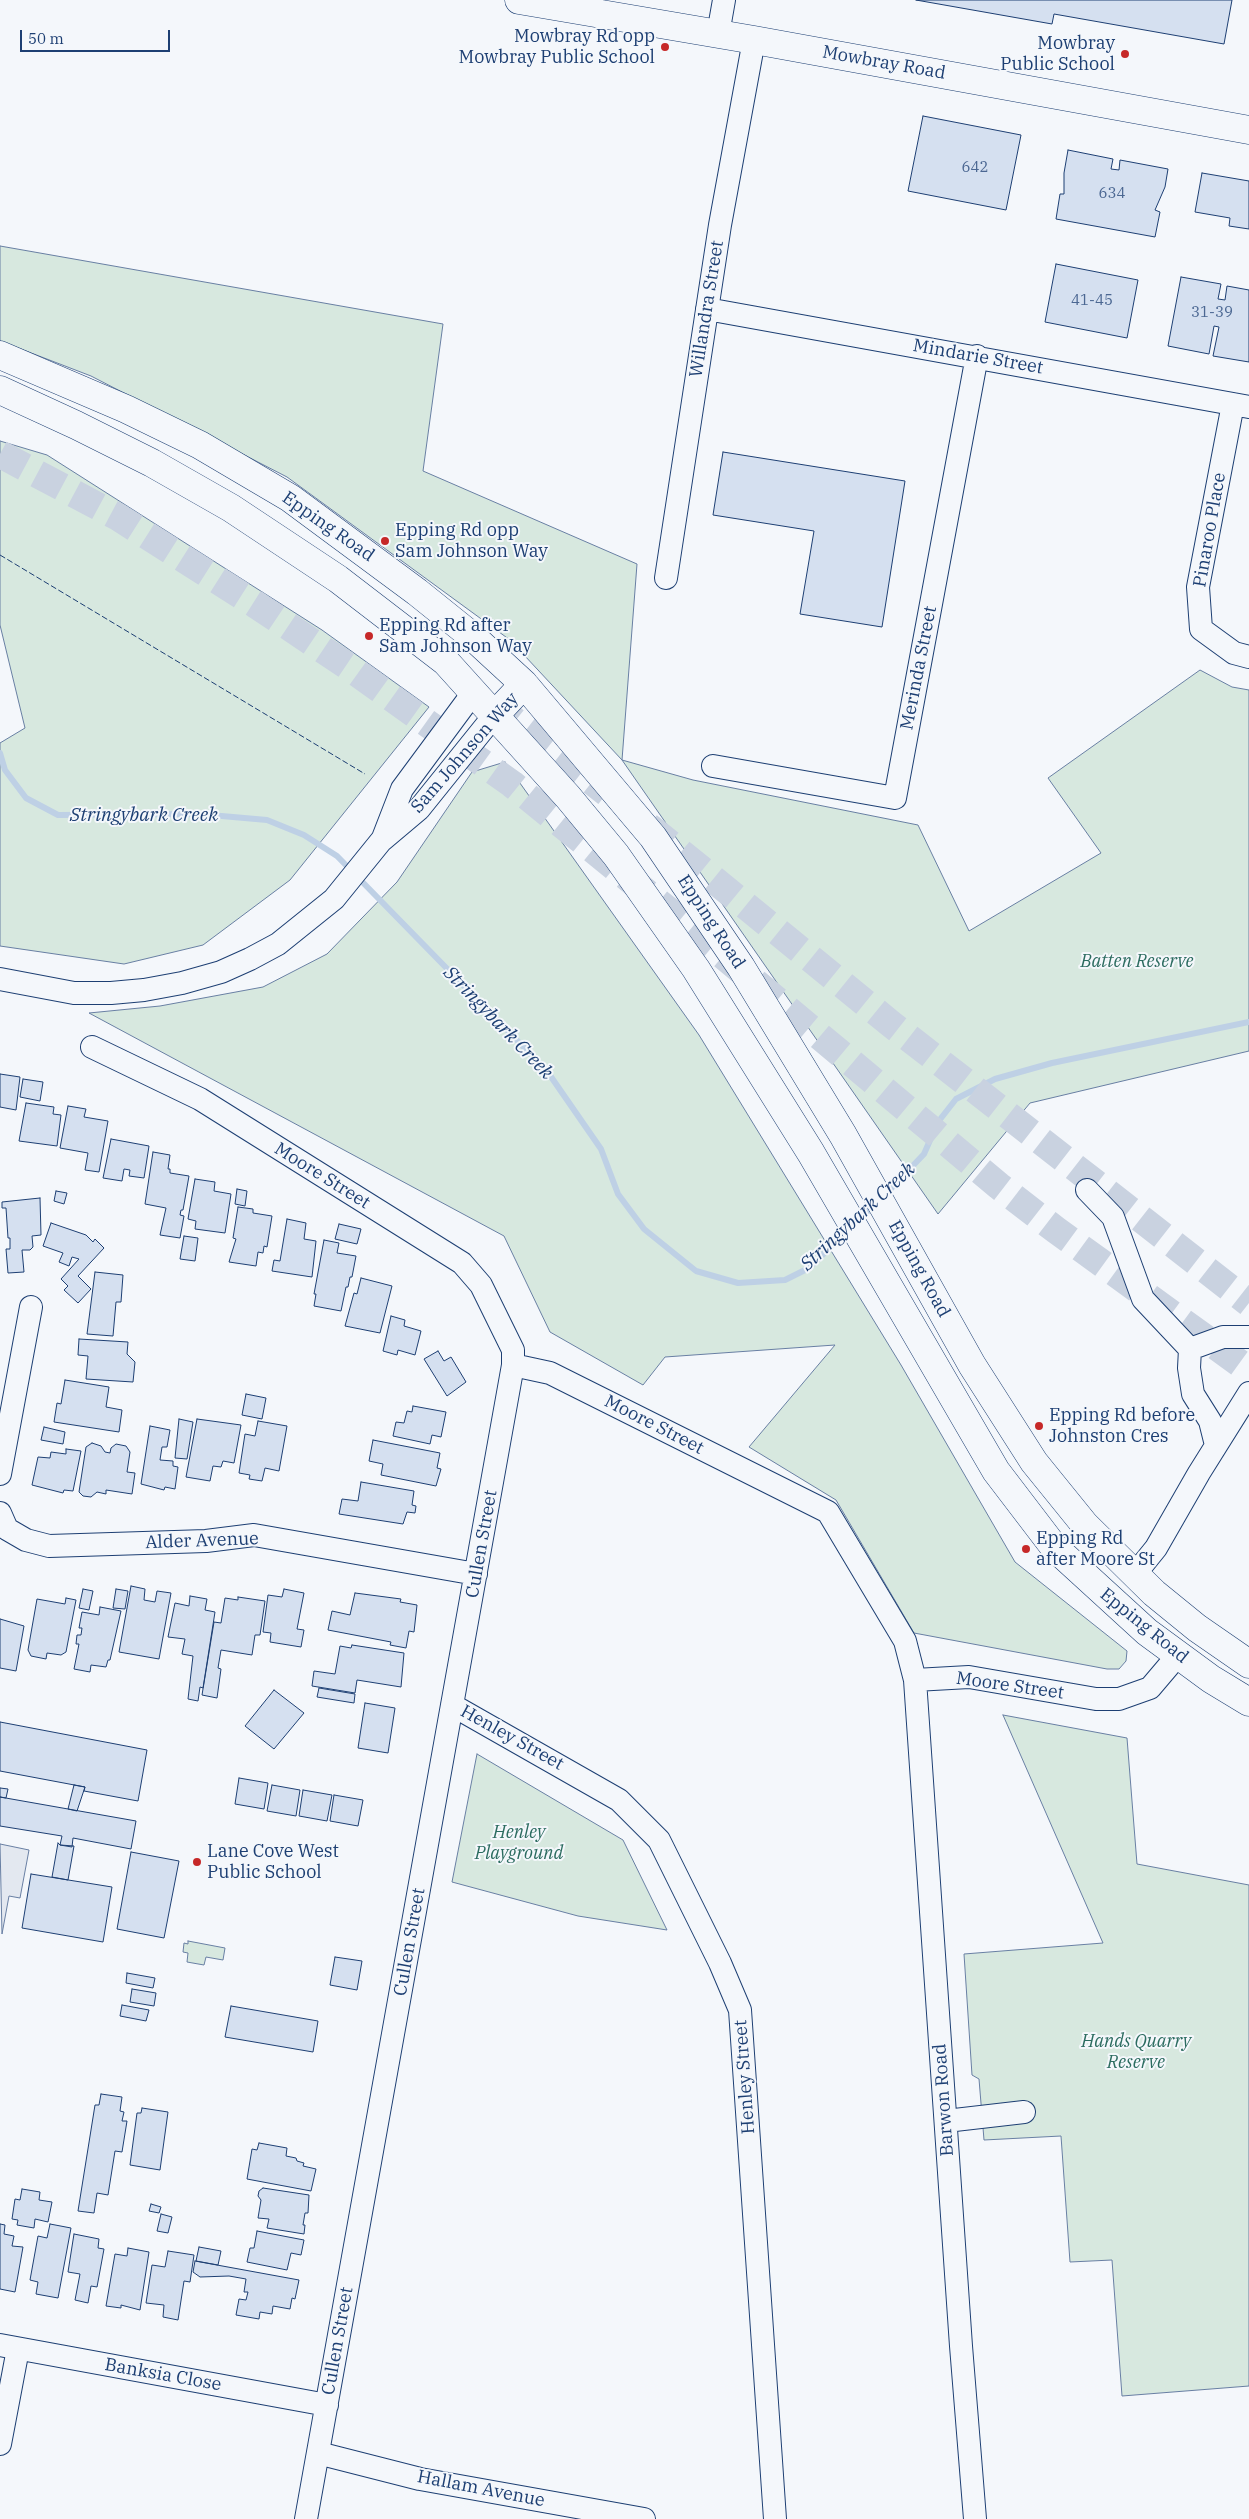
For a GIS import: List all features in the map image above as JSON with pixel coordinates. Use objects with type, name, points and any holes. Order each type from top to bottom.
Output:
[{"type":"main road","name":"Mowbray Road","points":[[519,0],[754,40],[1249,130]]},
{"type":"main road","name":"Epping Road","points":[[0,355],[126,409],[200,445],[290,498],[417,592],[501,661],[524,684],[620,797],[682,877],[741,967],[843,1135],[972,1365],[1034,1462],[1085,1525],[1135,1574],[1197,1628],[1249,1664]]},
{"type":"main road","name":"Epping Road","points":[[0,390],[93,433],[231,508],[338,579],[446,662],[568,797],[616,855],[696,969],[811,1153],[918,1340],[996,1471],[1054,1547],[1147,1632],[1211,1679],[1249,1702]]},
{"type":"main road","name":"Sam Johnson Way","points":[[473,693],[501,661]]},
{"type":"main road","name":"Sam Johnson Way","points":[[494,716],[524,684]]},
{"type":"main road","name":"Moore Street","points":[[1178,1655],[1197,1628]]},
{"type":"street","points":[[718,34],[724,0]]},
{"type":"street","name":"Willandra Street","points":[[666,578],[720,225],[754,40]]},
{"type":"street","name":"Mindarie Street","points":[[707,309],[977,356],[1241,406]]},
{"type":"street","name":"Merinda Street","points":[[713,766],[895,798],[977,356]]},
{"type":"street","name":"Pinaroo Place","points":[[1241,406],[1198,587],[1201,629],[1234,653],[1249,658]]},
{"type":"street","name":"Sam Johnson Way","points":[[382,841],[402,789],[473,693]]},
{"type":"street","name":"Sam Johnson Way","points":[[4,980],[74,993],[144,990],[182,983],[221,972],[271,948],[307,922],[334,899],[382,841],[419,809],[494,716]]},
{"type":"street","name":"Moore Street","points":[[92,1047],[200,1099],[462,1263],[481,1285],[513,1350],[514,1365],[550,1373],[828,1512],[905,1641],[915,1680],[968,1677],[1096,1699],[1118,1698],[1150,1688],[1178,1655]]},
{"type":"street","points":[[1087,1190],[1113,1217],[1143,1299],[1190,1349],[1189,1368],[1193,1394],[1210,1421],[1216,1445]]},
{"type":"street","points":[[0,1474],[32,1307]]},
{"type":"street","points":[[1190,1349],[1222,1337],[1249,1337]]},
{"type":"street","name":"Cullen Street","points":[[306,2519],[514,1365]]},
{"type":"street","points":[[1135,1574],[1156,1548],[1249,1392]]},
{"type":"street","name":"Alder Avenue","points":[[0,1513],[7,1529],[26,1540],[49,1546],[206,1541],[254,1535],[476,1574]]},
{"type":"street","name":"Barwon Road","points":[[915,1680],[976,2519]]},
{"type":"street","name":"Henley Street","points":[[452,1705],[619,1800],[659,1840],[720,1963],[740,2010],[776,2519]]},
{"type":"street","points":[[946,2121],[1024,2112]]},
{"type":"street","points":[[0,2444],[9,2347]]},
{"type":"street","name":"Banksia Close","points":[[9,2347],[326,2406]]},
{"type":"street","name":"Hallam Avenue","points":[[318,2453],[420,2478],[644,2519]]},
{"type":"green space","points":[[0,246],[443,324],[423,471],[637,564],[622,760],[510,640],[287,477],[91,376],[0,341]]},
{"type":"green space","points":[[0,441],[47,455],[322,630],[429,707],[290,880],[203,945],[124,964],[0,946],[0,743],[25,728],[0,625]]},
{"type":"green space","name":"Batten Reserve","points":[[1200,670],[1232,687],[1249,690],[1249,1051],[1030,1103],[938,1214],[622,760],[693,780],[918,825],[969,931],[1101,853],[1048,778]]},
{"type":"green space","points":[[505,762],[699,1035],[901,1365],[1015,1562],[1127,1651],[1126,1661],[1119,1669],[1107,1669],[914,1633],[836,1500],[749,1447],[835,1345],[665,1357],[643,1385],[550,1332],[504,1236],[89,1013],[160,1006],[263,987],[327,954],[397,882],[472,772]]},
{"type":"green space","name":"Hands Quarry Reserve","points":[[1003,1715],[1127,1738],[1137,1864],[1249,1885],[1249,2386],[1122,2396],[1112,2260],[1070,2262],[1061,2136],[984,2140],[979,2079],[972,2075],[964,1954],[1103,1943]]},
{"type":"green space","name":"Henley Playground","points":[[477,1754],[623,1840],[667,1930],[578,1916],[452,1882]]},
{"type":"green space","points":[[188,1941],[225,1948],[223,1960],[206,1957],[204,1965],[187,1962],[188,1953],[183,1952],[184,1943],[188,1944]]},
{"type":"shaded area","points":[[0,1844],[29,1850],[20,1898],[9,1896],[2,1934]]},
{"type":"building","points":[[916,0],[1232,0],[1224,44],[1054,14],[1052,24]]},
{"type":"building","points":[[923,116],[1021,135],[1006,210],[908,191]]},
{"type":"building","points":[[1068,150],[1113,159],[1111,169],[1119,170],[1120,160],[1168,169],[1165,187],[1155,210],[1160,212],[1155,237],[1056,219],[1060,194],[1064,194],[1064,173]]},
{"type":"building","points":[[1202,173],[1249,181],[1249,229],[1229,226],[1230,218],[1195,212]]},
{"type":"building","points":[[1056,264],[1138,280],[1127,338],[1045,322]]},
{"type":"building","points":[[1181,277],[1221,284],[1218,299],[1225,300],[1227,286],[1249,290],[1249,362],[1213,356],[1219,327],[1214,326],[1209,354],[1168,346]]},
{"type":"building","points":[[723,452],[905,481],[882,627],[800,614],[814,531],[713,515]]},
{"type":"building","points":[[0,1074],[20,1077],[16,1110],[0,1107]]},
{"type":"building","points":[[23,1079],[43,1082],[40,1101],[20,1097]]},
{"type":"building","points":[[26,1103],[54,1107],[53,1114],[61,1115],[57,1146],[19,1141]]},
{"type":"building","points":[[68,1106],[86,1109],[84,1117],[108,1121],[99,1172],[85,1170],[88,1153],[60,1148]]},
{"type":"building","points":[[111,1139],[149,1146],[144,1178],[129,1176],[130,1170],[124,1169],[122,1181],[103,1178]]},
{"type":"building","points":[[153,1152],[170,1155],[168,1169],[170,1169],[170,1173],[189,1176],[183,1210],[181,1210],[180,1215],[184,1216],[180,1238],[160,1235],[166,1208],[145,1204]]},
{"type":"building","points":[[195,1179],[215,1182],[214,1191],[231,1194],[225,1233],[195,1229],[196,1221],[188,1219]]},
{"type":"building","points":[[237,1189],[247,1191],[245,1206],[235,1204]]},
{"type":"building","points":[[56,1191],[67,1193],[64,1204],[54,1201]]},
{"type":"building","points":[[40,1198],[41,1235],[32,1236],[33,1247],[30,1250],[22,1250],[24,1272],[8,1273],[6,1249],[10,1249],[10,1238],[8,1238],[6,1208],[2,1208],[2,1202]]},
{"type":"building","points":[[238,1207],[253,1209],[253,1213],[272,1216],[267,1247],[264,1246],[263,1253],[258,1252],[256,1266],[229,1262],[236,1239],[233,1238]]},
{"type":"building","points":[[287,1219],[306,1223],[304,1239],[316,1241],[312,1277],[272,1271],[274,1260],[280,1261]]},
{"type":"building","points":[[51,1223],[86,1235],[93,1242],[95,1239],[104,1248],[78,1276],[91,1289],[78,1303],[64,1290],[68,1286],[61,1279],[79,1259],[72,1257],[69,1266],[59,1262],[63,1253],[43,1246]]},
{"type":"building","points":[[339,1224],[361,1229],[357,1244],[335,1239]]},
{"type":"building","points":[[184,1236],[198,1238],[195,1261],[180,1259]]},
{"type":"building","points":[[324,1240],[339,1243],[337,1253],[356,1256],[352,1277],[350,1277],[348,1287],[346,1287],[341,1311],[314,1306],[316,1294],[314,1294]]},
{"type":"building","points":[[95,1272],[123,1275],[121,1302],[116,1302],[113,1336],[87,1334]]},
{"type":"building","points":[[361,1278],[392,1286],[380,1333],[345,1326],[354,1293],[357,1294]]},
{"type":"building","points":[[391,1316],[405,1320],[404,1326],[421,1331],[415,1355],[398,1350],[397,1355],[383,1351]]},
{"type":"building","points":[[79,1339],[128,1342],[127,1354],[135,1362],[133,1382],[86,1379],[88,1356],[78,1355]]},
{"type":"building","points":[[438,1351],[444,1361],[451,1357],[466,1382],[447,1396],[424,1359]]},
{"type":"building","points":[[65,1380],[109,1387],[106,1407],[122,1410],[119,1432],[54,1422],[57,1403],[61,1404]]},
{"type":"building","points":[[246,1394],[266,1398],[262,1419],[242,1415]]},
{"type":"building","points":[[413,1406],[446,1412],[441,1437],[432,1435],[430,1444],[393,1436],[396,1422],[404,1423],[407,1411],[412,1412]]},
{"type":"building","points":[[179,1419],[193,1422],[187,1459],[175,1458]]},
{"type":"building","points":[[197,1419],[241,1425],[234,1463],[223,1461],[221,1467],[213,1466],[210,1481],[186,1477]]},
{"type":"building","points":[[258,1421],[287,1426],[279,1471],[265,1468],[262,1481],[249,1479],[250,1475],[239,1473],[245,1434],[255,1436]]},
{"type":"building","points":[[150,1426],[170,1430],[167,1447],[162,1447],[160,1460],[173,1461],[173,1466],[178,1467],[175,1489],[165,1487],[164,1490],[141,1484]]},
{"type":"building","points":[[44,1427],[65,1432],[63,1444],[41,1440]]},
{"type":"building","points":[[373,1440],[440,1453],[437,1468],[441,1469],[436,1486],[381,1475],[383,1464],[369,1461]]},
{"type":"building","points":[[92,1443],[101,1446],[105,1452],[110,1453],[111,1448],[116,1444],[126,1446],[130,1452],[127,1472],[135,1473],[132,1494],[106,1490],[106,1494],[97,1492],[91,1497],[83,1496],[79,1492],[86,1447]]},
{"type":"building","points":[[66,1449],[81,1451],[73,1491],[64,1490],[63,1493],[32,1485],[38,1457],[50,1458],[51,1452],[66,1454]]},
{"type":"building","points":[[361,1482],[414,1491],[412,1505],[416,1506],[415,1513],[407,1512],[403,1524],[339,1514],[342,1499],[358,1501]]},
{"type":"building","points":[[131,1586],[145,1589],[144,1600],[155,1602],[157,1591],[171,1593],[159,1659],[119,1652]]},
{"type":"building","points":[[83,1589],[93,1591],[89,1610],[79,1608]]},
{"type":"building","points":[[116,1589],[128,1591],[125,1609],[113,1608]]},
{"type":"building","points":[[284,1589],[304,1593],[297,1629],[304,1630],[301,1647],[270,1642],[271,1633],[263,1632],[268,1595],[282,1597]]},
{"type":"building","points":[[355,1593],[401,1599],[400,1602],[417,1605],[414,1632],[409,1631],[406,1648],[390,1645],[391,1642],[328,1630],[332,1611],[350,1615]]},
{"type":"building","points":[[190,1596],[207,1599],[205,1610],[215,1612],[203,1688],[200,1687],[198,1701],[188,1699],[193,1656],[182,1654],[185,1639],[168,1637],[175,1603],[189,1606]]},
{"type":"building","points":[[238,1597],[265,1601],[260,1635],[255,1635],[252,1655],[221,1650],[218,1668],[221,1669],[217,1698],[202,1695],[214,1622],[221,1623],[225,1598],[238,1600]]},
{"type":"building","points":[[66,1598],[76,1600],[66,1652],[61,1655],[47,1653],[46,1659],[31,1656],[28,1650],[37,1599],[65,1604]]},
{"type":"building","points":[[100,1607],[121,1611],[110,1660],[108,1660],[106,1667],[91,1665],[90,1672],[74,1669],[79,1644],[76,1644],[77,1635],[81,1635],[82,1628],[79,1628],[82,1612],[99,1615]]},
{"type":"building","points":[[0,1619],[24,1626],[16,1671],[0,1668]]},
{"type":"building","points":[[352,1645],[404,1653],[401,1687],[357,1680],[355,1693],[312,1686],[314,1671],[335,1674],[340,1646],[351,1648]]},
{"type":"building","points":[[319,1688],[355,1694],[354,1703],[317,1697]]},
{"type":"building","points":[[274,1690],[304,1713],[274,1749],[245,1726]]},
{"type":"building","points":[[365,1703],[395,1708],[388,1753],[358,1748]]},
{"type":"building","points":[[0,1722],[147,1750],[138,1801],[84,1791],[85,1787],[0,1771]]},
{"type":"building","points":[[239,1778],[268,1783],[264,1809],[235,1804]]},
{"type":"building","points":[[74,1785],[85,1787],[77,1811],[68,1809]]},
{"type":"building","points":[[272,1785],[300,1790],[296,1816],[267,1811]]},
{"type":"building","points":[[0,1788],[8,1789],[6,1798],[0,1797]]},
{"type":"building","points":[[303,1790],[332,1795],[327,1821],[299,1816]]},
{"type":"building","points":[[334,1795],[363,1800],[358,1826],[330,1821]]},
{"type":"building","points":[[0,1797],[136,1821],[131,1849],[73,1838],[72,1847],[60,1845],[62,1836],[0,1826]]},
{"type":"building","points":[[58,1843],[60,1845],[74,1846],[68,1880],[52,1877]]},
{"type":"building","points":[[131,1852],[179,1861],[164,1938],[117,1929]]},
{"type":"building","points":[[31,1874],[112,1887],[103,1942],[22,1928]]},
{"type":"building","points":[[335,1957],[362,1961],[357,1990],[330,1985]]},
{"type":"building","points":[[127,1973],[155,1978],[153,1988],[126,1983]]},
{"type":"building","points":[[132,1989],[156,1993],[154,2006],[130,2002]]},
{"type":"building","points":[[122,2005],[149,2010],[146,2021],[120,2016]]},
{"type":"building","points":[[231,2006],[318,2021],[313,2052],[225,2037]]},
{"type":"building","points":[[101,2094],[122,2097],[120,2111],[124,2112],[122,2121],[127,2121],[122,2152],[115,2151],[108,2195],[97,2193],[94,2213],[78,2211],[95,2105],[99,2105]]},
{"type":"building","points":[[142,2108],[168,2112],[160,2170],[130,2165],[137,2113],[141,2113]]},
{"type":"building","points":[[259,2143],[287,2148],[286,2156],[296,2158],[297,2161],[304,2163],[303,2166],[316,2169],[311,2191],[247,2179],[252,2149],[257,2150]]},
{"type":"building","points":[[263,2188],[309,2195],[308,2213],[305,2213],[303,2225],[305,2225],[304,2234],[267,2228],[269,2219],[258,2218],[261,2200],[258,2196],[259,2191]]},
{"type":"building","points":[[22,2189],[40,2192],[39,2200],[52,2202],[48,2222],[35,2219],[34,2228],[17,2225],[18,2220],[12,2219],[15,2199],[20,2200]]},
{"type":"building","points":[[151,2204],[161,2207],[159,2213],[149,2211]]},
{"type":"building","points":[[161,2214],[172,2217],[168,2233],[157,2231]]},
{"type":"building","points":[[0,2224],[5,2225],[4,2234],[14,2236],[12,2246],[23,2247],[15,2292],[0,2289]]},
{"type":"building","points":[[50,2224],[71,2228],[58,2298],[36,2294],[38,2282],[30,2280],[38,2236],[47,2238]]},
{"type":"building","points":[[257,2231],[304,2240],[301,2255],[291,2253],[287,2270],[247,2262],[250,2248],[254,2248]]},
{"type":"building","points":[[74,2234],[99,2239],[98,2248],[104,2249],[97,2287],[91,2286],[88,2303],[75,2300],[80,2274],[68,2272]]},
{"type":"building","points":[[199,2247],[221,2251],[218,2265],[196,2261]]},
{"type":"building","points":[[128,2248],[149,2252],[140,2310],[121,2305],[121,2308],[106,2306],[115,2254],[127,2256]]},
{"type":"building","points":[[168,2251],[194,2255],[190,2282],[184,2281],[178,2320],[163,2317],[164,2305],[146,2303],[152,2265],[165,2267]]},
{"type":"building","points":[[195,2261],[299,2280],[295,2299],[292,2298],[290,2309],[273,2306],[272,2314],[260,2312],[259,2319],[236,2315],[239,2299],[246,2300],[248,2292],[244,2292],[246,2279],[229,2276],[200,2277],[193,2272]]},
{"type":"waterway","name":"Stringybark Creek","points":[[0,753],[5,770],[26,798],[58,815],[199,814],[267,820],[304,835],[337,856],[547,1071],[601,1149],[618,1194],[644,1229],[696,1271],[738,1283],[785,1280],[809,1268],[848,1230]]},
{"type":"waterway","name":"Stringybark Creek","points":[[884,1196],[924,1154],[938,1122],[956,1099],[995,1079],[1052,1063],[1249,1022]]},
{"type":"waterway","name":"Stringybark Creek","points":[[857,1222],[875,1204]]},
{"type":"tunnel","points":[[0,454],[118,517],[255,604],[349,667],[512,784],[695,932],[999,1186],[1056,1230],[1249,1370]]},
{"type":"tunnel","points":[[493,704],[607,793]]},
{"type":"tunnel","points":[[648,826],[891,1024],[1249,1303]]},
{"type":"fence","points":[[0,555],[365,774]]},
{"type":"place","name":"Mowbray Rd opp Mowbray Public School","points":[[665,47]]},
{"type":"place","name":"Mowbray Public School","points":[[1125,54]]},
{"type":"place","name":"Epping Rd opp Sam Johnson Way","points":[[385,541]]},
{"type":"place","name":"Epping Rd after Sam Johnson Way","points":[[369,636]]},
{"type":"place","name":"Epping Rd before Johnston Cres","points":[[1039,1426]]},
{"type":"place","name":"Epping Rd after Moore St","points":[[1026,1549]]},
{"type":"place","name":"Lane Cove West Public School","points":[[197,1862]]}]
